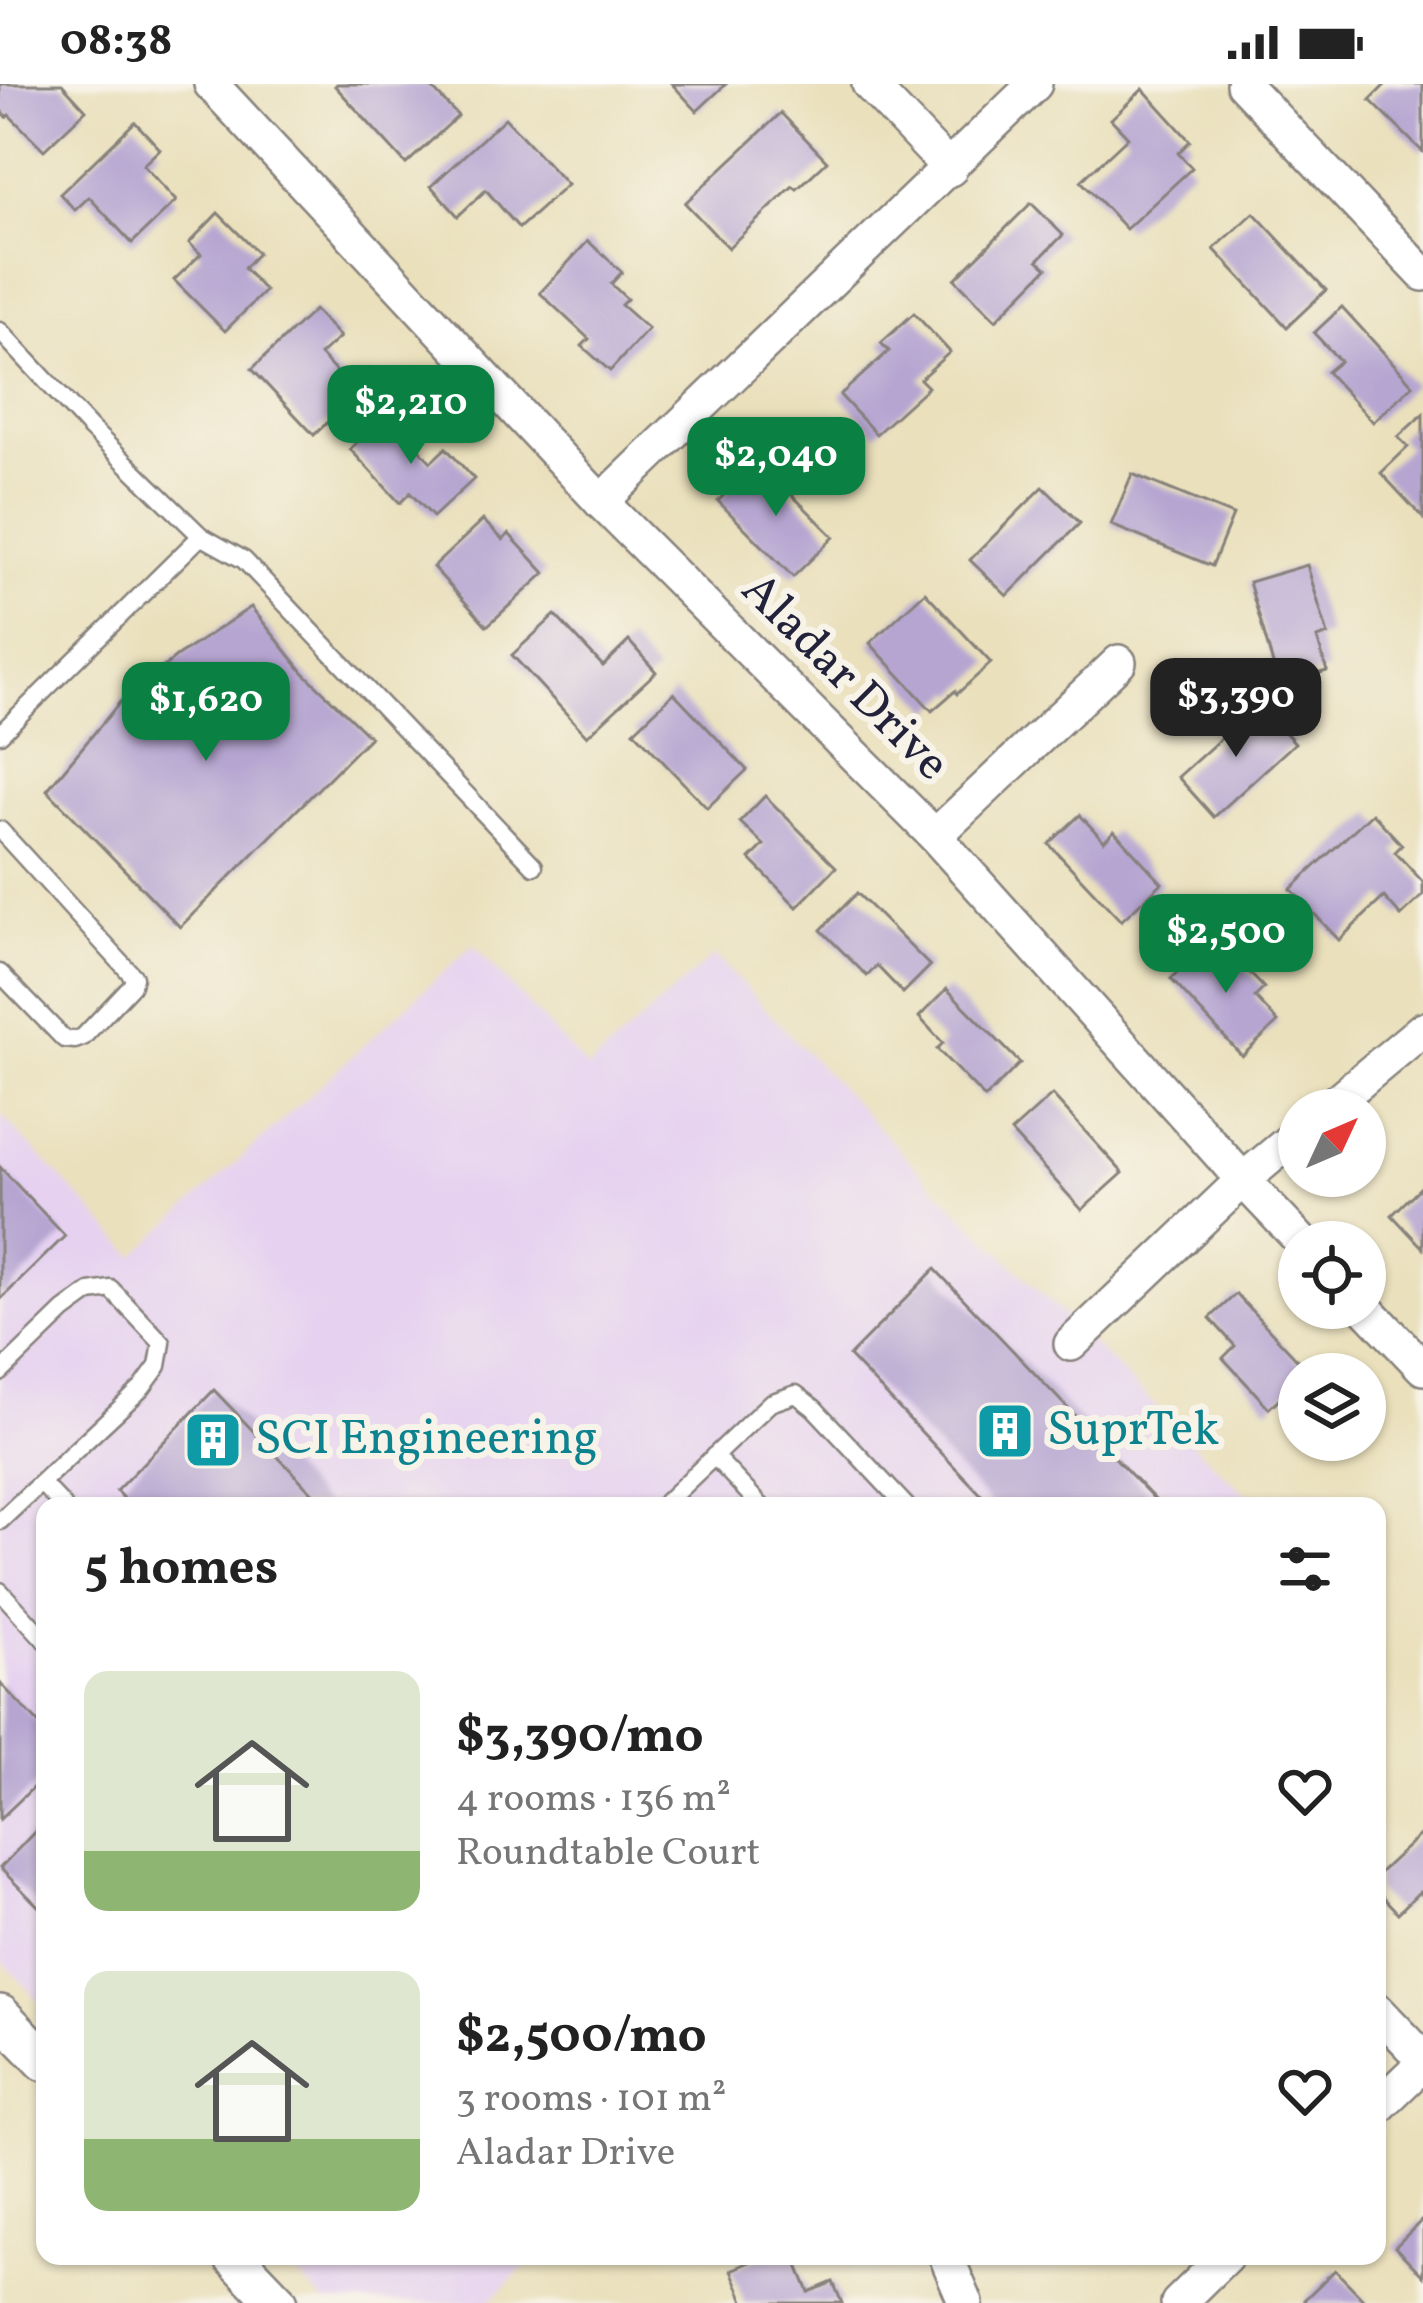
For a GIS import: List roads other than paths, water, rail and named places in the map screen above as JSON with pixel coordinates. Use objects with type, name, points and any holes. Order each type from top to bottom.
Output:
[{"type":"street","name":"Aladar Drive","points":[[212,84],[601,502],[935,836],[1282,1221]]},
{"type":"street","points":[[869,84],[950,169]]},
{"type":"street","points":[[601,502],[1035,84]]},
{"type":"street","points":[[1243,84],[1423,274]]},
{"type":"street","points":[[935,836],[1119,662]]},
{"type":"street","points":[[1351,1089],[1423,1029]]},
{"type":"street","points":[[1071,1344],[1278,1151]]},
{"type":"street","points":[[1386,1329],[1423,1368]]},
{"type":"street","points":[[0,2015],[36,2052]]},
{"type":"street","points":[[1386,2020],[1423,2061],[1386,2099]]},
{"type":"street","points":[[242,2265],[278,2303]]},
{"type":"street","points":[[950,2265],[966,2303]]},
{"type":"street","points":[[1178,2303],[1217,2265]]},
{"type":"lane","points":[[0,331],[90,428],[201,536],[244,560],[534,866]]},
{"type":"lane","points":[[0,734],[201,536]]},
{"type":"lane","points":[[0,830],[134,977],[132,985],[75,1040],[64,1039],[0,973]]},
{"type":"lane","points":[[0,1372],[90,1292],[111,1289],[162,1343],[158,1366],[142,1388],[0,1521]]},
{"type":"lane","points":[[671,1497],[770,1403],[796,1394],[898,1497]]},
{"type":"lane","points":[[714,1456],[753,1497]]},
{"type":"lane","points":[[41,1483],[54,1497]]},
{"type":"lane","points":[[0,1591],[36,1630]]},
{"type":"place","name":"SuprTek","points":[[1005,1431]]},
{"type":"place","name":"SCI Engineering","points":[[213,1440]]}]
